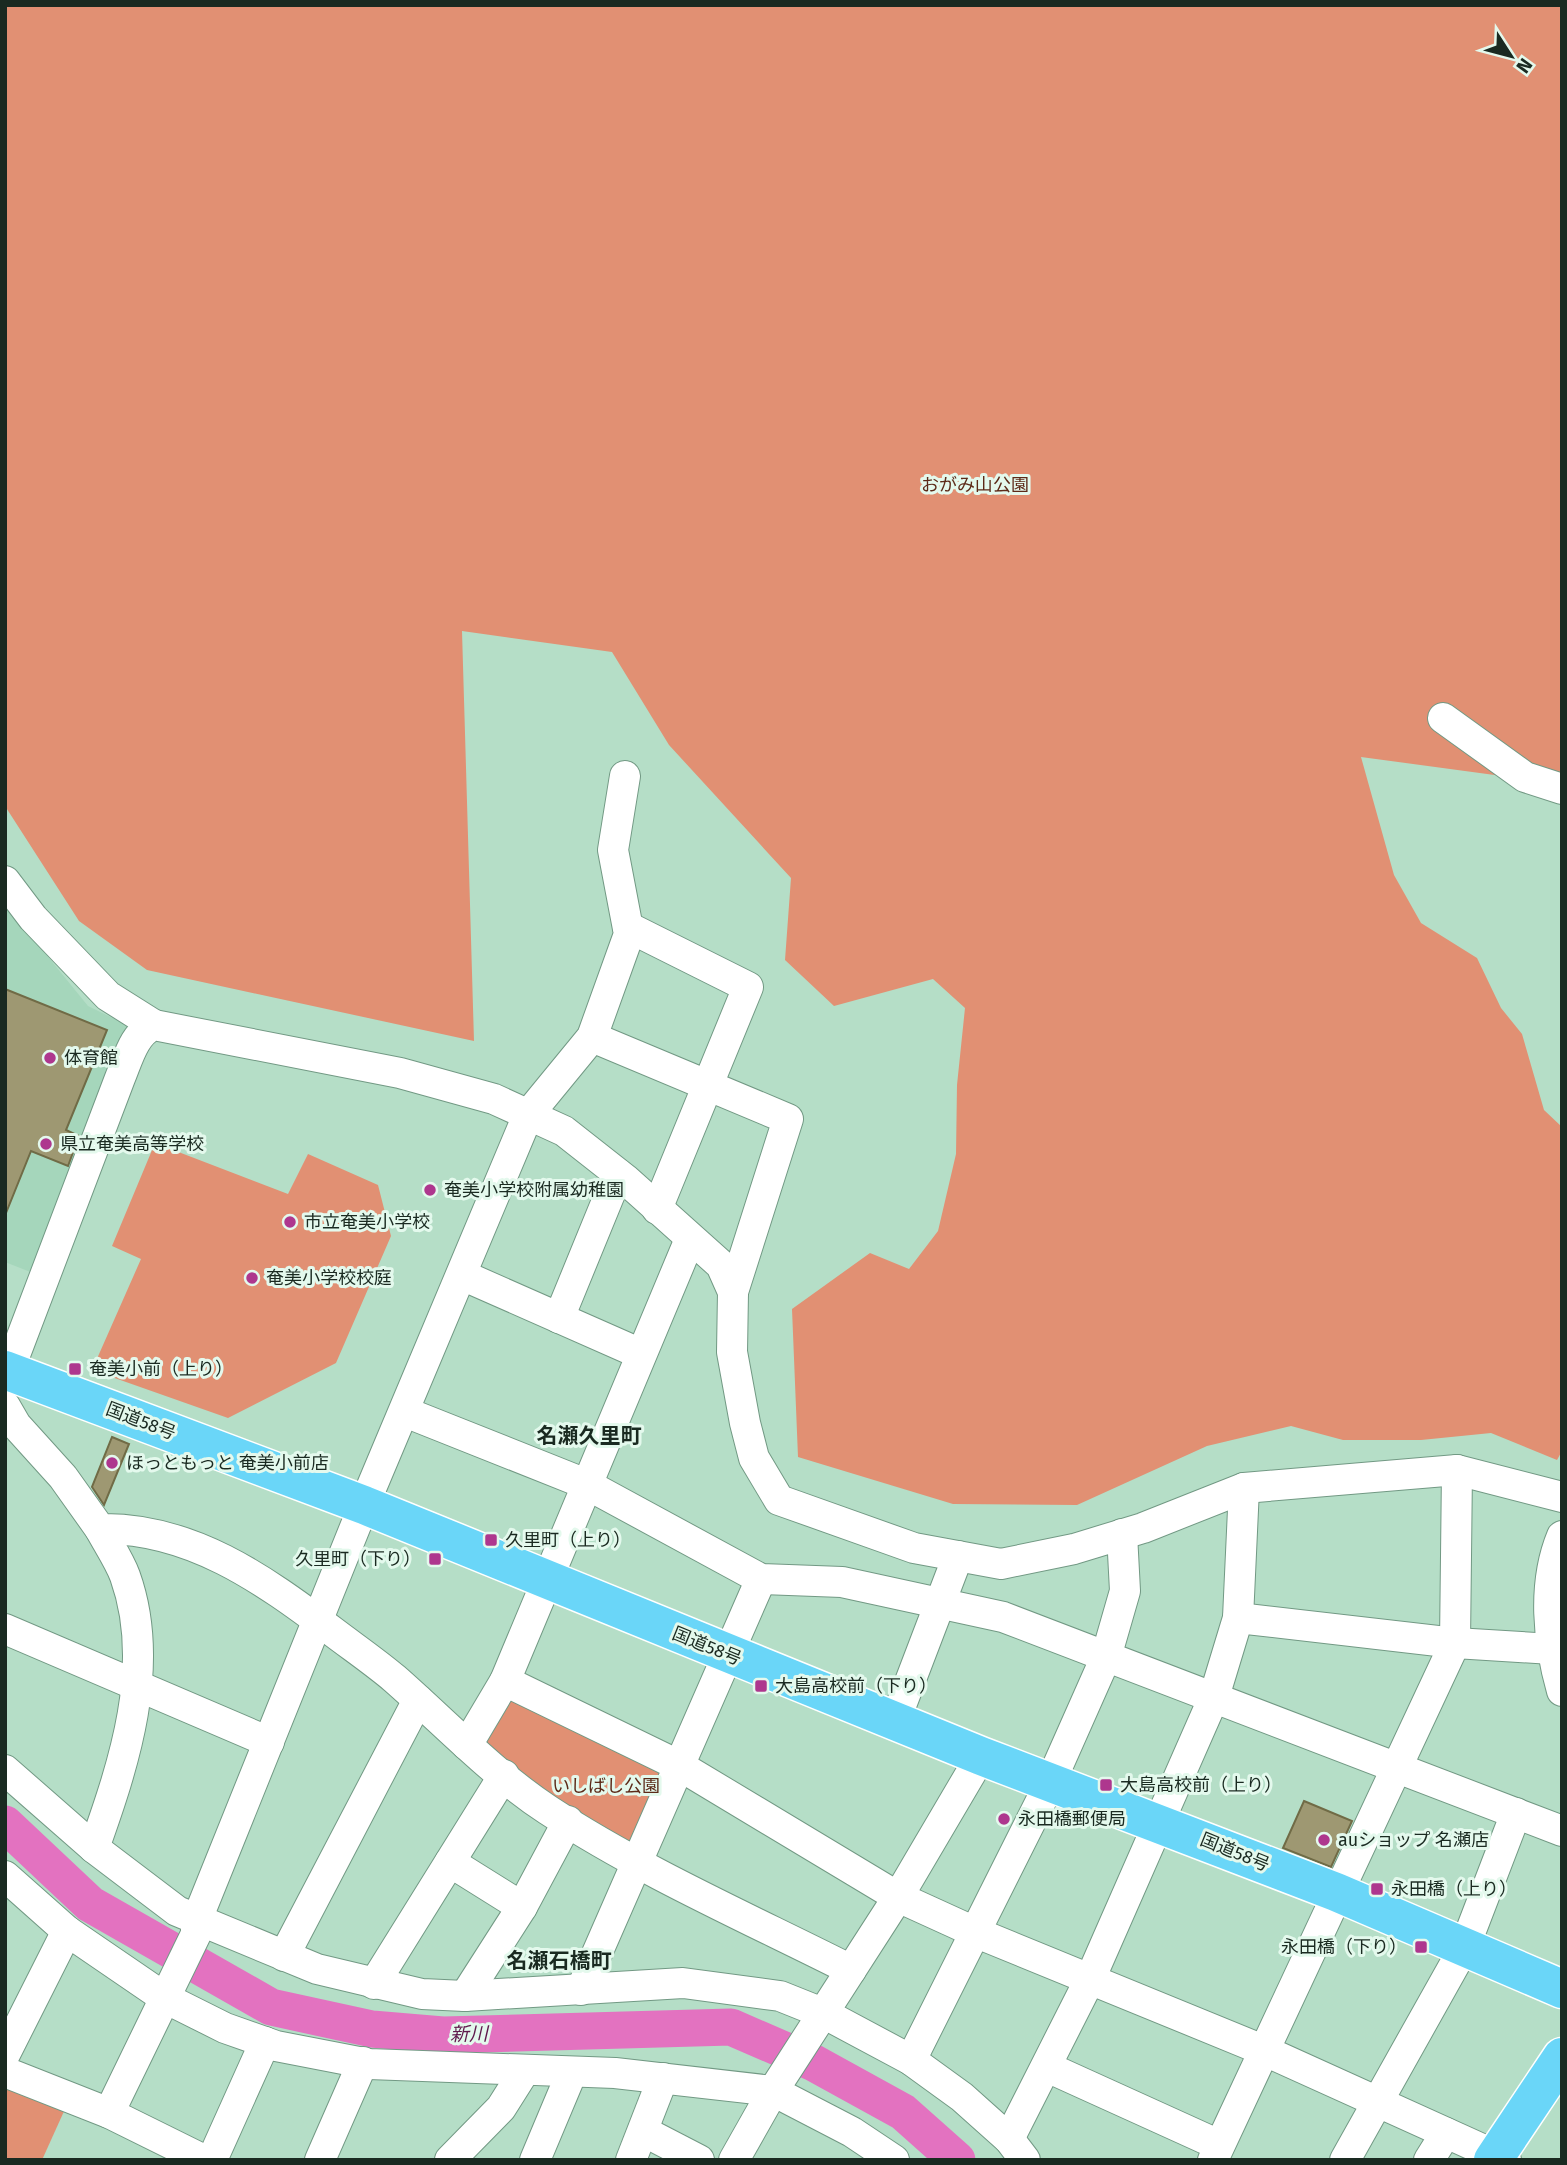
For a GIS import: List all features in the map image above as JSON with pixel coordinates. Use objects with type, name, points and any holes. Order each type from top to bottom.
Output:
[{"type":"highway","name":"国道58号","points":[[6,1382],[364,1505],[981,1756],[1160,1822],[1336,1892],[1562,1989]]},
{"type":"highway","points":[[1498,2158],[1562,2057]]},
{"type":"street","points":[[1443,718],[1525,776],[1562,789]]},
{"type":"street","points":[[108,2113],[196,1928],[364,1505],[528,1115],[592,1037],[629,934],[613,850],[625,776]]},
{"type":"street","points":[[5,881],[33,918],[108,996],[154,1025],[400,1073],[494,1099],[564,1131],[618,1174],[721,1265],[733,1293]]},
{"type":"street","points":[[628,927],[748,987],[657,1209]]},
{"type":"street","points":[[94,1848],[126,1745],[136,1685],[138,1633],[125,1576],[100,1528],[63,1477],[16,1425],[6,1382],[120,1078],[137,1038],[145,1029],[154,1025]]},
{"type":"street","points":[[592,1037],[788,1119],[733,1293],[732,1352],[745,1423],[754,1458],[779,1500],[914,1548],[1001,1564],[1074,1549],[1122,1534],[1244,1488],[1457,1470],[1562,1497]]},
{"type":"street","points":[[559,1318],[618,1174]]},
{"type":"street","points":[[467,1745],[505,1681],[690,1239]]},
{"type":"street","points":[[462,1275],[641,1354]]},
{"type":"street","points":[[405,1412],[586,1484],[761,1579],[842,1582],[1003,1617],[1562,1831]]},
{"type":"street","points":[[1047,2067],[1216,2152],[1455,1643],[1457,1470]]},
{"type":"street","points":[[5,1770],[94,1848],[196,1928],[317,1969],[422,1994],[465,1996],[683,1983],[780,1996],[821,2020],[911,2060],[946,2084],[1017,2150],[1047,2067],[1091,1977],[1213,1697],[1238,1618],[1244,1488]]},
{"type":"street","points":[[100,1528],[127,1528],[197,1546],[238,1566],[319,1621],[394,1677],[467,1745],[547,1809],[637,1862],[851,1970]]},
{"type":"street","points":[[911,2060],[1051,1781],[1106,1657],[1125,1591],[1122,1534]]},
{"type":"street","points":[[1562,1536],[1549,1612],[1552,1649],[1562,1690]]},
{"type":"street","points":[[895,1721],[958,1556]]},
{"type":"street","points":[[581,1990],[761,1579]]},
{"type":"street","points":[[1238,1618],[1455,1643],[1552,1649]]},
{"type":"street","points":[[5,1629],[269,1742]]},
{"type":"street","points":[[505,1681],[680,1766],[898,1897],[977,1933],[1091,1977],[1263,2050],[1498,2158]]},
{"type":"street","points":[[284,1956],[418,1700]]},
{"type":"street","points":[[734,2160],[898,1897],[981,1756]]},
{"type":"street","points":[[374,1983],[504,1775]]},
{"type":"street","points":[[1345,2160],[1465,1946],[1516,1813]]},
{"type":"street","points":[[465,1996],[522,1907],[568,1821]]},
{"type":"street","points":[[450,1862],[522,1907]]},
{"type":"street","points":[[5,1877],[67,1931],[225,2028],[265,2042],[363,2062],[779,2084],[894,2160]]},
{"type":"street","points":[[5,2054],[67,1931]]},
{"type":"street","points":[[212,2160],[265,2042]]},
{"type":"street","points":[[320,2160],[363,2062]]},
{"type":"street","points":[[450,2160],[500,2108],[525,2070]]},
{"type":"street","points":[[5,2071],[108,2113],[204,2160]]},
{"type":"street","points":[[535,2160],[572,2072]]},
{"type":"street","points":[[631,2160],[663,2078]]},
{"type":"street","points":[[643,2131],[699,2160]]},
{"type":"street","points":[[1429,2160],[1446,2133]]},
{"type":"shaded area","name":"県立奄美高等学校","points":[[5,904],[88,1006],[129,1026],[38,1275],[5,1262]]},
{"type":"green space","name":"おがみ山公園","points":[[5,5],[1562,5],[1562,784],[1361,757],[1394,875],[1421,923],[1477,958],[1501,1008],[1522,1034],[1544,1110],[1562,1127],[1562,1451],[1557,1460],[1491,1433],[1421,1440],[1343,1440],[1291,1426],[1207,1446],[1077,1505],[953,1504],[798,1457],[792,1309],[870,1253],[909,1269],[938,1231],[956,1154],[957,1085],[965,1008],[933,979],[834,1006],[785,960],[791,878],[669,745],[612,652],[462,631],[474,1041],[147,970],[79,921],[5,806]]},
{"type":"green space","name":"奄美小学校校庭","points":[[155,1143],[288,1194],[308,1154],[378,1185],[391,1236],[336,1363],[228,1418],[92,1370],[141,1259],[112,1246]]},
{"type":"green space","name":"いしばし公園","points":[[509,1687],[673,1767],[633,1858],[473,1748]]},
{"type":"green space","points":[[5,2072],[70,2098],[42,2160],[5,2160]]},
{"type":"building","name":"体育館","points":[[5,989],[107,1030],[66,1130],[79,1136],[68,1166],[31,1151],[6,1213]]},
{"type":"building","points":[[112,1437],[129,1444],[104,1505],[92,1487]]},
{"type":"building","name":"auショップ 名瀬店","points":[[1304,1801],[1352,1821],[1331,1867],[1283,1848]]},
{"type":"waterway","name":"新川","points":[[5,1824],[90,1904],[271,2007],[372,2029],[443,2035],[731,2027],[814,2063],[903,2112],[957,2160]]},
{"type":"place","name":"体育館","points":[[50,1058]]},
{"type":"place","name":"県立奄美高等学校","points":[[46,1144]]},
{"type":"place","name":"奄美小学校附属幼稚園","points":[[430,1190]]},
{"type":"place","name":"市立奄美小学校","points":[[290,1222]]},
{"type":"place","name":"奄美小学校校庭","points":[[252,1278]]},
{"type":"place","name":"奄美小前（上り）","points":[[75,1369]]},
{"type":"place","name":"ほっともっと 奄美小前店","points":[[112,1463]]},
{"type":"place","name":"久里町（上り）","points":[[491,1540]]},
{"type":"place","name":"久里町（下り）","points":[[435,1559]]},
{"type":"place","name":"大島高校前（下り）","points":[[761,1686]]},
{"type":"place","name":"大島高校前（上り）","points":[[1106,1785]]},
{"type":"place","name":"永田橋郵便局","points":[[1004,1819]]},
{"type":"place","name":"auショップ 名瀬店","points":[[1324,1840]]},
{"type":"place","name":"永田橋（上り）","points":[[1377,1889]]},
{"type":"place","name":"永田橋（下り）","points":[[1421,1947]]},
{"type":"district","name":"名瀬久里町","points":[[589,1436]]},
{"type":"district","name":"名瀬石橋町","points":[[559,1961]]}]
